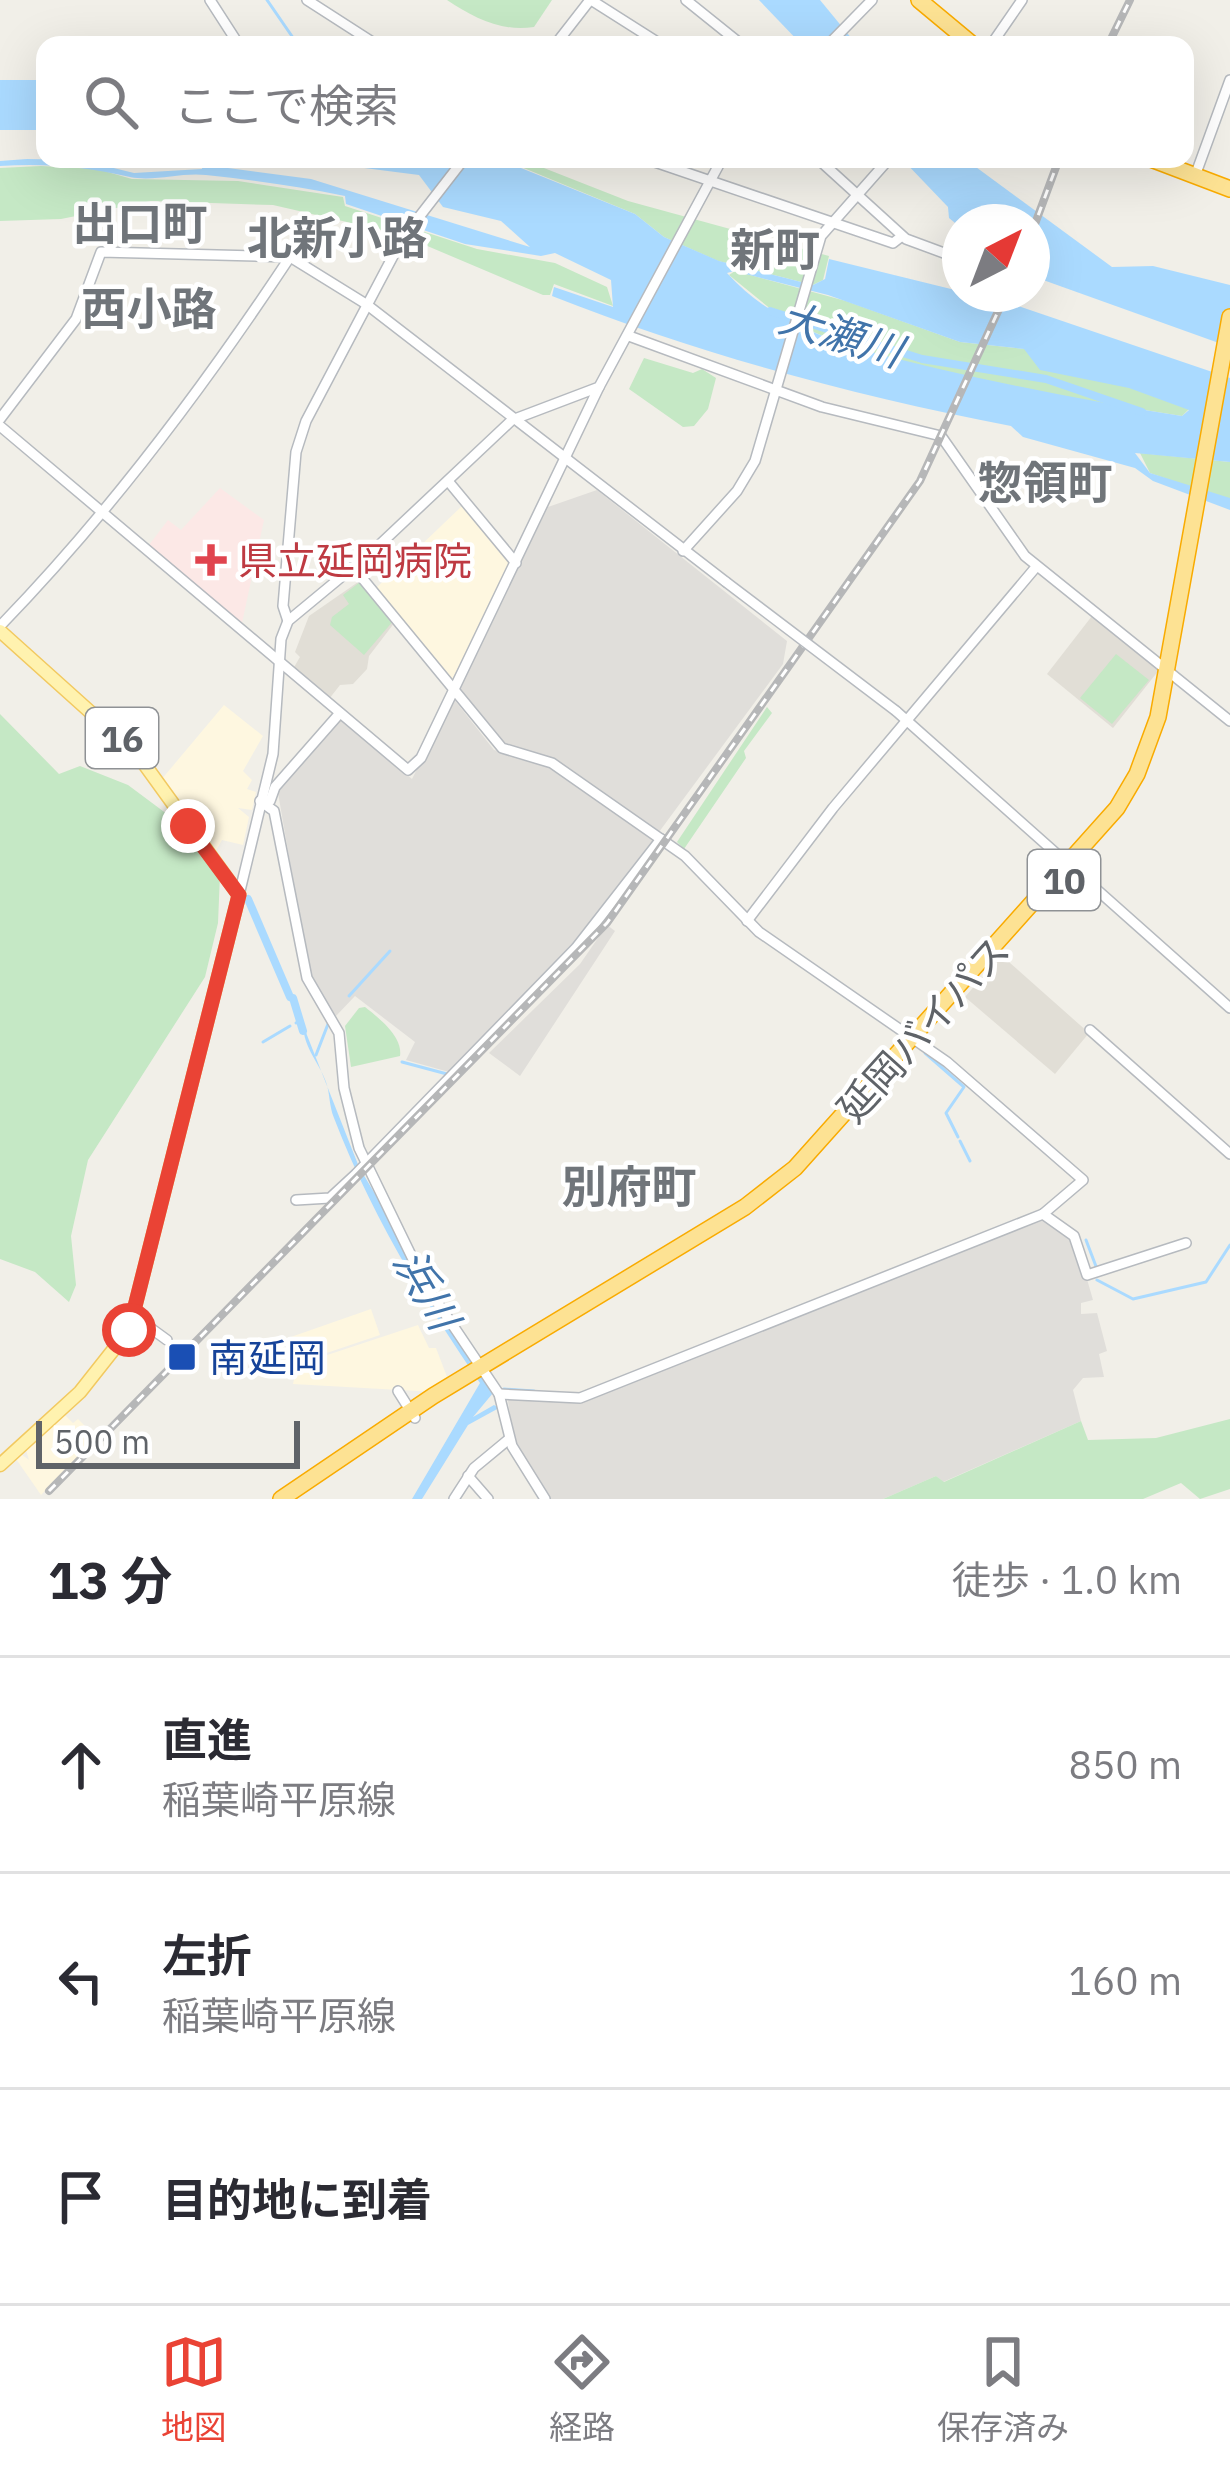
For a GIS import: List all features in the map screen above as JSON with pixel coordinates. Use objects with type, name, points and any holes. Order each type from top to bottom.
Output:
[{"type":"highway","points":[[919,0],[962,36]]},
{"type":"highway","points":[[1174,168],[1230,189]]},
{"type":"highway","name":"延岡バイパス","points":[[1189,561],[1230,317]]},
{"type":"highway","name":"延岡バイパス","points":[[285,1499],[768,1190],[825,1140],[1110,827],[1143,775],[1162,722],[1230,348]]},
{"type":"main road","name":"16","points":[[0,629],[118,734],[239,895]]},
{"type":"main road","points":[[0,1466],[92,1379],[134,1316],[239,895]]},
{"type":"street","points":[[210,0],[233,36]]},
{"type":"street","points":[[307,0],[363,36]]},
{"type":"street","points":[[562,36],[591,0],[648,36]]},
{"type":"street","points":[[686,0],[731,36]]},
{"type":"street","points":[[837,36],[872,0]]},
{"type":"street","points":[[997,36],[1022,0]]},
{"type":"street","points":[[1195,176],[1230,80]]},
{"type":"street","points":[[279,837],[269,804],[288,621],[283,606],[297,446],[402,239],[457,168]]},
{"type":"street","points":[[673,168],[893,242],[902,236]]},
{"type":"street","points":[[718,168],[599,388],[566,463],[419,761],[408,770],[0,422],[76,320],[101,252],[290,257],[366,304],[566,463],[908,720],[1230,1008]]},
{"type":"street","points":[[828,168],[902,236],[942,252]]},
{"type":"street","points":[[683,551],[744,482],[830,221],[881,168]]},
{"type":"street","points":[[0,629],[213,368],[290,257]]},
{"type":"street","points":[[629,336],[845,414],[941,436],[1036,567],[1230,721]]},
{"type":"street","points":[[288,621],[512,420],[599,388]]},
{"type":"street","points":[[448,481],[516,563]]},
{"type":"street","points":[[353,567],[502,748],[551,763],[661,839],[701,871],[747,921],[916,1041],[1083,1180],[1042,1214],[580,1398],[500,1394]]},
{"type":"street","points":[[747,921],[1036,567]]},
{"type":"street","points":[[239,895],[276,786],[340,713]]},
{"type":"street","points":[[269,804],[307,978],[338,1029],[344,1088],[361,1168],[430,1293],[479,1371],[500,1394],[509,1439],[545,1499]]},
{"type":"street","points":[[296,1200],[330,1198],[361,1168],[577,948],[661,839]]},
{"type":"street","points":[[218,868],[232,878],[243,875]]},
{"type":"street","points":[[1090,1030],[1230,1154]]},
{"type":"street","points":[[1042,1214],[1074,1236],[1088,1275],[1186,1243]]},
{"type":"street","points":[[134,1316],[167,1340]]},
{"type":"street","points":[[398,1391],[413,1414]]},
{"type":"street","points":[[454,1499],[468,1476],[509,1439]]},
{"type":"street","points":[[468,1476],[488,1499]]},
{"type":"shaded area","name":"県立延岡病院","points":[[220,488],[264,520],[242,623],[149,545],[168,520],[181,530]]},
{"type":"shaded area","points":[[597,490],[787,641],[783,664],[659,832],[600,794],[501,743],[458,690],[548,507]]},
{"type":"shaded area","points":[[462,506],[512,565],[451,681],[374,590]]},
{"type":"shaded area","points":[[361,580],[395,622],[369,656],[367,669],[353,684],[340,685],[329,699],[293,669],[300,657],[295,652],[309,616]]},
{"type":"shaded area","points":[[1092,616],[1159,670],[1113,728],[1047,674]]},
{"type":"shaded area","points":[[453,698],[494,750],[547,765],[655,842],[571,949],[449,1072],[406,1060],[415,1042],[355,996],[336,1016],[311,984],[277,787],[340,717],[412,779]]},
{"type":"shaded area","points":[[224,705],[263,736],[243,771],[252,780],[247,789],[256,792],[252,810],[238,808],[249,817],[243,845],[222,840],[214,854],[161,780]]},
{"type":"shaded area","points":[[607,925],[615,931],[520,1076],[489,1053],[580,964]]},
{"type":"shaded area","points":[[1001,955],[1089,1033],[1055,1074],[965,997]]},
{"type":"shaded area","points":[[1041,1219],[1069,1237],[1080,1255],[1093,1300],[1081,1303],[1081,1314],[1097,1313],[1107,1351],[1099,1354],[1104,1377],[1083,1378],[1073,1390],[1081,1421],[943,1482],[936,1476],[883,1499],[549,1499],[515,1447],[507,1395],[575,1400]]},
{"type":"shaded area","points":[[371,1309],[380,1335],[297,1363],[288,1338]]},
{"type":"shaded area","points":[[418,1325],[429,1348],[436,1348],[449,1382],[435,1392],[293,1384],[297,1365]]},
{"type":"shaded area","points":[[64,1414],[73,1423],[78,1419],[97,1438],[41,1495],[16,1459],[21,1454],[29,1460],[26,1450]]},
{"type":"green space","points":[[447,0],[552,0],[534,27],[522,28],[488,22]]},
{"type":"green space","points":[[0,168],[97,169],[132,179],[238,181],[343,197],[345,206],[477,249],[555,263],[607,287],[613,306],[554,284],[550,295],[543,295],[399,234],[273,205],[151,201],[61,219],[0,221]]},
{"type":"green space","points":[[524,168],[544,168],[628,201],[829,256],[823,280],[813,285],[718,261],[664,237],[635,214]]},
{"type":"green space","points":[[735,271],[846,301],[960,342],[1025,349],[1189,409],[1182,416],[1000,387],[870,356],[783,319],[729,275]]},
{"type":"green space","points":[[644,358],[693,373],[702,369],[716,378],[708,409],[694,426],[683,427],[629,389]]},
{"type":"green space","points":[[1140,453],[1230,462],[1230,501],[1150,473]]},
{"type":"green space","points":[[360,582],[394,620],[364,655],[330,625],[332,617],[349,604],[343,595]]},
{"type":"green space","points":[[1116,654],[1149,680],[1112,724],[1080,698]]},
{"type":"green space","points":[[767,707],[772,713],[744,751],[746,758],[684,849],[677,842]]},
{"type":"green space","points":[[0,714],[59,774],[80,766],[128,785],[187,829],[220,875],[218,923],[205,977],[88,1160],[71,1236],[76,1285],[69,1302],[35,1272],[0,1259]]},
{"type":"green space","points":[[365,1007],[394,1035],[400,1056],[351,1067],[345,1026]]},
{"type":"green space","points":[[1230,1419],[1230,1489],[1200,1499],[1181,1483],[1143,1499],[883,1499],[936,1476],[944,1482],[1081,1421],[1088,1440],[1156,1438]]},
{"type":"water","points":[[759,0],[820,0],[850,36],[793,36]]},
{"type":"water","points":[[0,80],[36,80],[36,130],[0,130]]},
{"type":"water","points":[[36,159],[34,165],[0,166],[0,161]]},
{"type":"water","points":[[74,168],[134,173],[228,168],[311,179],[530,247],[501,221],[443,207],[419,175],[364,168],[521,168],[635,214],[664,237],[719,261],[813,285],[825,279],[829,259],[942,287],[942,312],[1036,312],[1230,378],[1230,462],[1135,453],[1150,473],[1230,498],[1230,510],[1153,481],[1135,468],[1023,437],[1011,426],[778,372],[552,296],[554,287],[613,307],[611,280],[555,253],[541,256],[465,244],[346,204],[345,196],[293,186],[197,174],[139,178]],"holes":[[[727,273],[828,295],[960,342],[1024,349],[1040,370],[1129,388],[1189,410],[1182,416],[1089,400],[851,346],[772,311]]]},
{"type":"water","points":[[911,168],[977,168],[1026,204],[945,204]]},
{"type":"water","points":[[1050,221],[1112,267],[1153,266],[1230,285],[1230,347],[1050,282]]},
{"type":"water","points":[[327,1087],[359,1167],[493,1393],[473,1417],[494,1405],[499,1408],[468,1425],[422,1499],[412,1499],[480,1383],[381,1221],[348,1153]]},
{"type":"waterway","points":[[267,0],[292,36]]},
{"type":"waterway","name":"大瀬川","points":[[770,311],[922,359],[1046,379],[1142,412]]},
{"type":"waterway","name":"浜川","points":[[248,899],[290,997]]},
{"type":"waterway","points":[[349,996],[390,951]]},
{"type":"waterway","name":"浜川","points":[[293,998],[303,1031]]},
{"type":"waterway","points":[[316,1055],[328,1024]]},
{"type":"waterway","points":[[263,1042],[290,1026]]},
{"type":"waterway","points":[[925,1053],[964,1087],[946,1113],[958,1137]]},
{"type":"waterway","points":[[402,1062],[447,1074]]},
{"type":"waterway","points":[[960,1141],[970,1161]]},
{"type":"waterway","points":[[1086,1240],[1097,1269]]},
{"type":"waterway","points":[[1097,1280],[1133,1299],[1206,1282],[1230,1245]]},
{"type":"waterway","points":[[504,1389],[534,1391]]},
{"type":"railway","points":[[1112,36],[1130,0]]},
{"type":"railway","points":[[1042,204],[1056,168]]},
{"type":"railway","points":[[49,1491],[607,923],[920,481],[998,312]]},
{"type":"place","name":"県立延岡病院","points":[[211,560]]},
{"type":"place","name":"南延岡","points":[[182,1357]]},
{"type":"district","name":"出口町","points":[[140,223]]},
{"type":"district","name":"北新小路","points":[[337,237]]},
{"type":"district","name":"新町","points":[[775,249]]},
{"type":"district","name":"西小路","points":[[149,308]]},
{"type":"district","name":"惣領町","points":[[1045,482]]},
{"type":"district","name":"別府町","points":[[629,1186]]},
{"type":"route","points":[[129,1330],[239,895],[188,826]]}]
